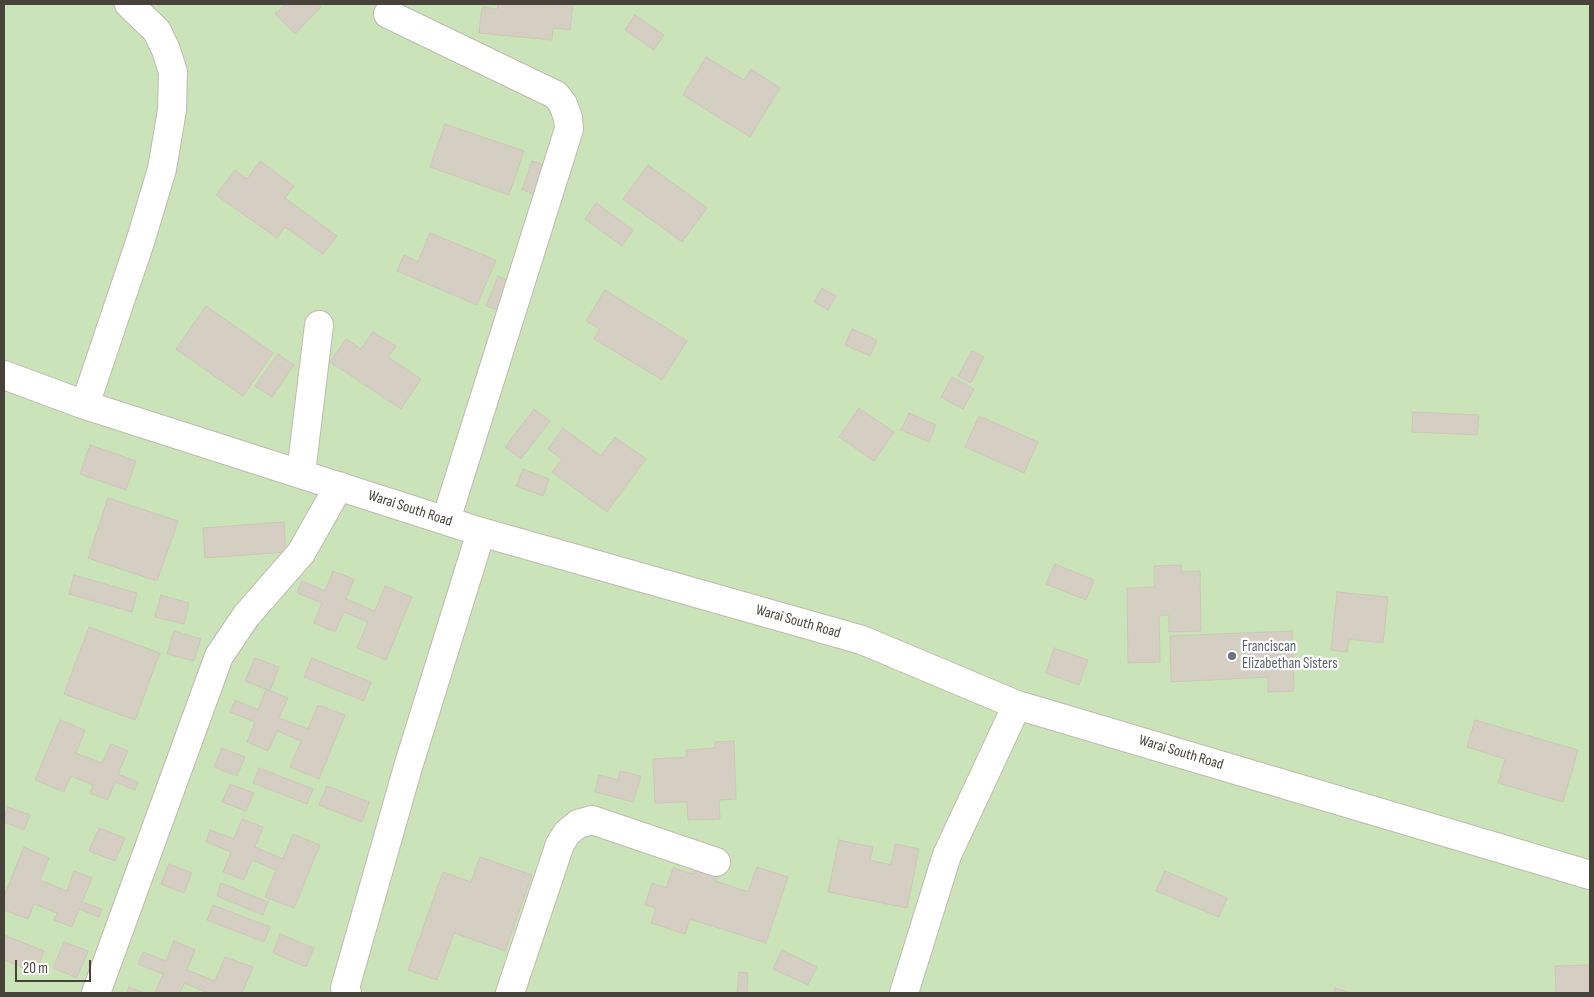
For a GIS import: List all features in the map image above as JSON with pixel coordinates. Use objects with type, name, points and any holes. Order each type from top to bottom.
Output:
[{"type":"street","points":[[85,405],[144,230],[162,169],[172,110],[173,72],[166,50],[156,31],[129,4]]},
{"type":"street","points":[[388,14],[556,94],[563,104],[568,118],[569,129],[446,520]]},
{"type":"street","points":[[301,473],[320,325]]},
{"type":"street","name":"Warai South Road","points":[[4,375],[85,405],[481,532],[862,640],[1017,704],[1590,875]]},
{"type":"street","points":[[96,993],[219,656],[246,616],[301,553],[339,486]]},
{"type":"street","points":[[347,993],[345,988],[408,767],[481,532]]},
{"type":"street","points":[[904,993],[947,855],[1017,704]]},
{"type":"street","points":[[510,993],[560,844],[567,833],[578,824],[592,820],[716,862]]},
{"type":"green space","points":[[4,4],[1590,4],[1590,993],[4,993]]},
{"type":"building","points":[[286,4],[318,4],[321,7],[295,34],[275,14]]},
{"type":"building","points":[[498,4],[573,4],[570,30],[553,28],[552,40],[479,33],[482,7],[497,9]]},
{"type":"building","points":[[635,15],[664,35],[654,50],[625,30]]},
{"type":"building","points":[[706,57],[744,80],[751,69],[780,88],[750,137],[683,95]]},
{"type":"building","points":[[445,124],[524,151],[509,195],[430,167]]},
{"type":"building","points":[[260,161],[294,186],[285,198],[337,236],[323,254],[285,227],[277,238],[216,195],[235,170],[247,179]]},
{"type":"building","points":[[532,161],[547,166],[538,195],[522,190]]},
{"type":"building","points":[[648,165],[707,208],[682,242],[623,199]]},
{"type":"building","points":[[596,203],[633,230],[622,246],[585,219]]},
{"type":"building","points":[[430,233],[496,260],[477,305],[397,271],[404,255],[418,262]]},
{"type":"building","points":[[498,276],[512,282],[501,311],[486,306]]},
{"type":"building","points":[[822,288],[836,296],[828,310],[814,302]]},
{"type":"building","points":[[605,290],[687,341],[662,380],[594,339],[600,329],[586,321]]},
{"type":"building","points":[[206,306],[273,353],[243,396],[176,349]]},
{"type":"building","points":[[852,329],[877,340],[870,356],[845,345]]},
{"type":"building","points":[[373,332],[396,346],[388,357],[421,379],[401,409],[330,362],[346,339],[361,349]]},
{"type":"building","points":[[972,351],[984,357],[971,383],[958,376]]},
{"type":"building","points":[[278,354],[294,365],[272,397],[255,386]]},
{"type":"building","points":[[952,377],[974,389],[963,409],[941,397]]},
{"type":"building","points":[[859,408],[894,432],[874,461],[839,437]]},
{"type":"building","points":[[534,409],[550,421],[521,459],[505,447]]},
{"type":"building","points":[[1413,412],[1479,415],[1477,435],[1412,432]]},
{"type":"building","points":[[909,413],[936,425],[929,442],[901,430]]},
{"type":"building","points":[[979,416],[1038,442],[1024,473],[965,447]]},
{"type":"building","points":[[563,428],[601,456],[615,437],[646,459],[607,512],[552,472],[562,459],[548,449]]},
{"type":"building","points":[[90,445],[136,461],[126,490],[80,474]]},
{"type":"building","points":[[523,469],[549,479],[543,496],[516,486]]},
{"type":"building","points":[[108,498],[178,521],[157,581],[88,558]]},
{"type":"building","points":[[284,522],[286,552],[205,558],[203,528]]},
{"type":"building","points":[[1055,564],[1094,580],[1086,600],[1046,584]]},
{"type":"building","points":[[1181,565],[1182,572],[1200,571],[1201,631],[1169,632],[1169,615],[1159,616],[1160,662],[1128,663],[1127,588],[1154,587],[1154,566]]},
{"type":"building","points":[[333,571],[354,579],[346,599],[375,611],[385,586],[412,597],[386,660],[357,648],[368,622],[344,612],[335,632],[314,623],[322,603],[297,593],[302,581],[325,591]]},
{"type":"building","points":[[74,575],[137,593],[132,612],[69,594]]},
{"type":"building","points":[[1337,592],[1388,597],[1383,643],[1349,639],[1347,652],[1331,650]]},
{"type":"building","points":[[161,595],[189,603],[184,624],[155,617]]},
{"type":"building","points":[[89,627],[160,653],[135,720],[64,694]]},
{"type":"building","points":[[174,631],[201,639],[194,661],[167,654]]},
{"type":"building","name":"Franciscan Elizabethan Sisters","points":[[1292,631],[1294,691],[1268,692],[1268,677],[1171,682],[1170,636]]},
{"type":"building","points":[[1054,648],[1088,660],[1079,685],[1046,673]]},
{"type":"building","points":[[255,658],[279,667],[270,691],[245,681]]},
{"type":"building","points":[[312,658],[371,682],[364,701],[304,677]]},
{"type":"building","points":[[266,689],[288,698],[279,718],[308,729],[318,705],[345,715],[319,779],[290,767],[301,741],[277,731],[268,751],[247,742],[255,722],[230,712],[235,700],[258,710]]},
{"type":"building","points":[[60,720],[85,730],[76,753],[102,763],[111,744],[128,751],[118,774],[138,782],[135,790],[115,782],[108,800],[90,793],[93,785],[71,776],[64,792],[35,780]]},
{"type":"building","points":[[1475,720],[1578,750],[1563,802],[1498,783],[1505,759],[1467,747]]},
{"type":"building","points":[[734,741],[736,799],[719,800],[720,819],[688,820],[687,802],[655,803],[653,759],[687,757],[686,750],[715,748],[715,742]]},
{"type":"building","points":[[222,748],[245,757],[237,776],[214,767]]},
{"type":"building","points":[[259,768],[313,789],[307,804],[253,783]]},
{"type":"building","points":[[620,771],[641,776],[633,802],[595,792],[599,775],[618,780]]},
{"type":"building","points":[[230,784],[254,793],[246,811],[222,802]]},
{"type":"building","points":[[327,786],[369,802],[362,822],[319,805]]},
{"type":"building","points":[[8,807],[30,815],[24,830],[4,822]]},
{"type":"building","points":[[242,819],[263,827],[255,847],[283,859],[293,834],[320,845],[294,908],[265,897],[276,870],[252,860],[244,880],[223,872],[231,852],[206,842],[210,830],[234,839]]},
{"type":"building","points":[[99,828],[125,838],[115,861],[89,851]]},
{"type":"building","points":[[839,840],[873,847],[870,860],[891,865],[895,844],[919,849],[907,908],[828,892]]},
{"type":"building","points":[[24,847],[49,858],[40,880],[67,891],[74,871],[92,878],[82,902],[102,909],[99,917],[79,909],[72,927],[54,920],[57,913],[34,904],[28,919],[4,910],[4,896]]},
{"type":"building","points":[[480,857],[532,875],[505,951],[454,933],[437,980],[408,970],[443,872],[471,882]]},
{"type":"building","points":[[697,863],[720,870],[716,881],[748,892],[757,867],[788,877],[766,943],[690,919],[685,934],[651,923],[656,908],[645,905],[652,883],[666,888],[673,868],[693,874]]},
{"type":"building","points":[[169,864],[192,873],[184,893],[161,884]]},
{"type":"building","points":[[1165,871],[1227,898],[1219,917],[1156,891]]},
{"type":"building","points":[[221,883],[268,902],[263,915],[217,896]]},
{"type":"building","points":[[213,905],[270,927],[264,942],[207,920]]},
{"type":"building","points":[[280,934],[314,948],[306,967],[273,953]]},
{"type":"building","points":[[4,935],[44,951],[36,973],[4,960]]},
{"type":"building","points":[[174,941],[195,950],[187,970],[215,981],[225,957],[253,967],[242,993],[208,993],[184,983],[180,993],[155,993],[163,974],[138,964],[143,952],[166,961]]},
{"type":"building","points":[[64,942],[88,951],[77,978],[53,968]]},
{"type":"building","points":[[782,950],[817,967],[808,985],[773,969]]},
{"type":"building","points":[[1590,965],[1590,993],[1556,993],[1555,966]]},
{"type":"building","points":[[739,972],[748,973],[747,993],[737,993]]},
{"type":"building","points":[[129,987],[144,993],[127,993]]},
{"type":"building","points":[[1335,988],[1348,992],[1348,993],[1334,993]]},
{"type":"place","name":"Franciscan Elizabethan Sisters","points":[[1232,656]]}]
